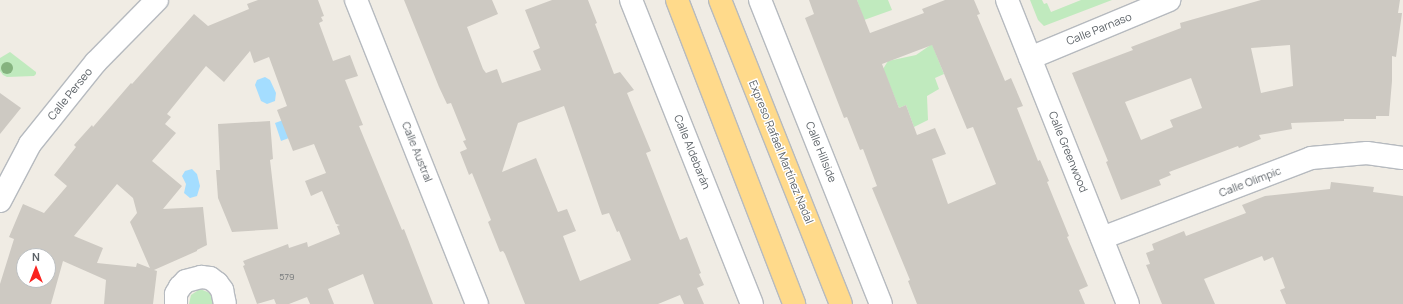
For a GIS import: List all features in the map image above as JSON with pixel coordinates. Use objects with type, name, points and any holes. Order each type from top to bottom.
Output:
[{"type":"highway","name":"Expreso Rafael Martínez Nadal","points":[[720,0],[841,304]]},
{"type":"highway","points":[[677,1],[794,304]]},
{"type":"street","name":"Calle Perseo","points":[[0,200],[30,144],[96,62],[157,0]]},
{"type":"street","name":"Calle Austral","points":[[356,0],[477,304]]},
{"type":"street","name":"Calle Aldebarán","points":[[631,0],[752,304]]},
{"type":"street","name":"Calle Hillside","points":[[760,0],[881,304]]},
{"type":"street","name":"Calle Greenwood","points":[[1007,0],[1128,304]]},
{"type":"street","name":"Calle Parnaso","points":[[1030,58],[1169,0]]},
{"type":"street","name":"Calle Olimpic","points":[[1102,238],[1311,158],[1367,153],[1403,158]]},
{"type":"street","points":[[176,304],[176,294],[183,284],[193,278],[202,277],[210,278],[217,283],[222,290],[225,304]]},
{"type":"green space","points":[[857,0],[888,0],[892,10],[864,20]]},
{"type":"green space","points":[[1030,0],[1042,0],[1044,4],[1047,3],[1051,12],[1081,0],[1112,0],[1044,26],[1038,20]]},
{"type":"green space","points":[[932,44],[944,74],[935,78],[939,89],[927,96],[928,120],[914,127],[906,105],[899,108],[883,69],[888,61],[916,55]]},
{"type":"green space","points":[[10,52],[36,72],[36,74],[34,76],[7,77],[3,75],[0,71],[0,58]]},
{"type":"green space","points":[[200,289],[210,293],[214,304],[189,304],[191,295]]},
{"type":"water","points":[[265,77],[270,80],[276,93],[275,101],[267,104],[261,101],[255,85],[257,80]]},
{"type":"water","points":[[286,119],[302,133],[281,141],[275,123]]},
{"type":"water","points":[[192,169],[197,174],[200,186],[197,196],[190,198],[184,193],[186,184],[182,176],[185,171]]},
{"type":"building","points":[[258,0],[318,0],[324,16],[321,17],[323,21],[319,23],[333,61],[350,55],[358,76],[345,80],[363,125],[359,126],[402,230],[404,229],[433,304],[374,304],[363,274],[328,289],[334,304],[310,304],[307,297],[289,304],[276,304],[274,299],[257,304],[243,266],[245,265],[243,261],[288,244],[289,248],[307,242],[308,247],[340,234],[337,226],[340,225],[336,224],[322,191],[311,196],[305,181],[326,173],[314,144],[293,151],[277,110],[287,106],[269,57],[254,63],[250,51],[224,82],[206,66],[167,114],[171,117],[165,124],[176,133],[152,161],[182,186],[163,209],[203,207],[207,245],[154,270],[157,271],[153,304],[104,304],[106,280],[63,261],[56,286],[56,248],[16,248],[16,288],[55,288],[51,304],[0,304],[0,284],[14,239],[9,237],[23,204],[44,213],[67,186],[54,175],[76,147],[74,145],[92,125],[93,127],[194,14],[208,26],[249,9],[247,4]],"holes":[[[117,184],[133,198],[137,213],[130,222],[150,268],[137,263],[136,267],[97,263],[103,248],[74,236]]]},
{"type":"building","points":[[404,0],[492,0],[498,14],[467,27],[483,69],[486,73],[497,69],[502,83],[541,70],[533,51],[540,48],[525,10],[552,0],[588,0],[597,23],[595,24],[614,74],[620,72],[634,90],[627,93],[651,151],[646,153],[680,240],[687,237],[701,273],[699,274],[704,285],[697,288],[704,304],[684,304],[680,295],[658,304],[525,304],[505,254],[503,251],[500,252],[488,222],[491,220],[472,173],[469,175],[460,152],[467,149],[463,141],[466,140],[451,103],[447,104]],"holes":[[[564,106],[602,215],[609,213],[617,232],[619,231],[631,260],[580,281],[563,236],[576,231],[567,209],[558,212],[536,158],[502,172],[518,123]]]},
{"type":"building","points":[[809,0],[857,0],[870,33],[924,13],[922,9],[945,0],[974,0],[980,14],[977,15],[1005,81],[1011,78],[1023,106],[1017,108],[1038,161],[1040,160],[1049,181],[1047,182],[1069,236],[1067,237],[1088,286],[1079,290],[1085,304],[917,304],[908,281],[910,280],[872,188],[877,186],[863,149],[860,150],[847,117],[844,118],[805,18],[814,14]],"holes":[[[932,45],[967,129],[973,127],[996,184],[948,204],[932,159],[946,154],[935,128],[917,135],[906,105],[899,108],[882,64]]]},
{"type":"building","points":[[1261,0],[1400,0],[1398,13],[1402,13],[1396,57],[1392,56],[1392,81],[1389,116],[1376,116],[1376,119],[1344,119],[1344,121],[1291,123],[1292,129],[1259,135],[1261,139],[1169,172],[1171,175],[1159,180],[1161,185],[1121,200],[1106,162],[1108,161],[1072,73],[1133,50],[1131,47],[1181,28],[1180,23]],"holes":[[[1290,45],[1293,86],[1261,93],[1251,48]],[[1191,78],[1202,108],[1170,120],[1173,127],[1141,140],[1125,102]]]},
{"type":"building","points":[[0,93],[21,108],[0,134]]},
{"type":"building","points":[[270,121],[273,159],[270,160],[278,229],[232,232],[218,198],[216,170],[220,170],[218,124]]},
{"type":"building","points":[[1331,182],[1374,187],[1373,192],[1403,196],[1403,304],[1286,304],[1280,290],[1285,288],[1273,257],[1264,261],[1262,256],[1204,279],[1215,304],[1162,304],[1146,265],[1150,264],[1146,253],[1154,250],[1152,244],[1184,231],[1186,236],[1246,213],[1242,205],[1265,196],[1330,189]]}]
